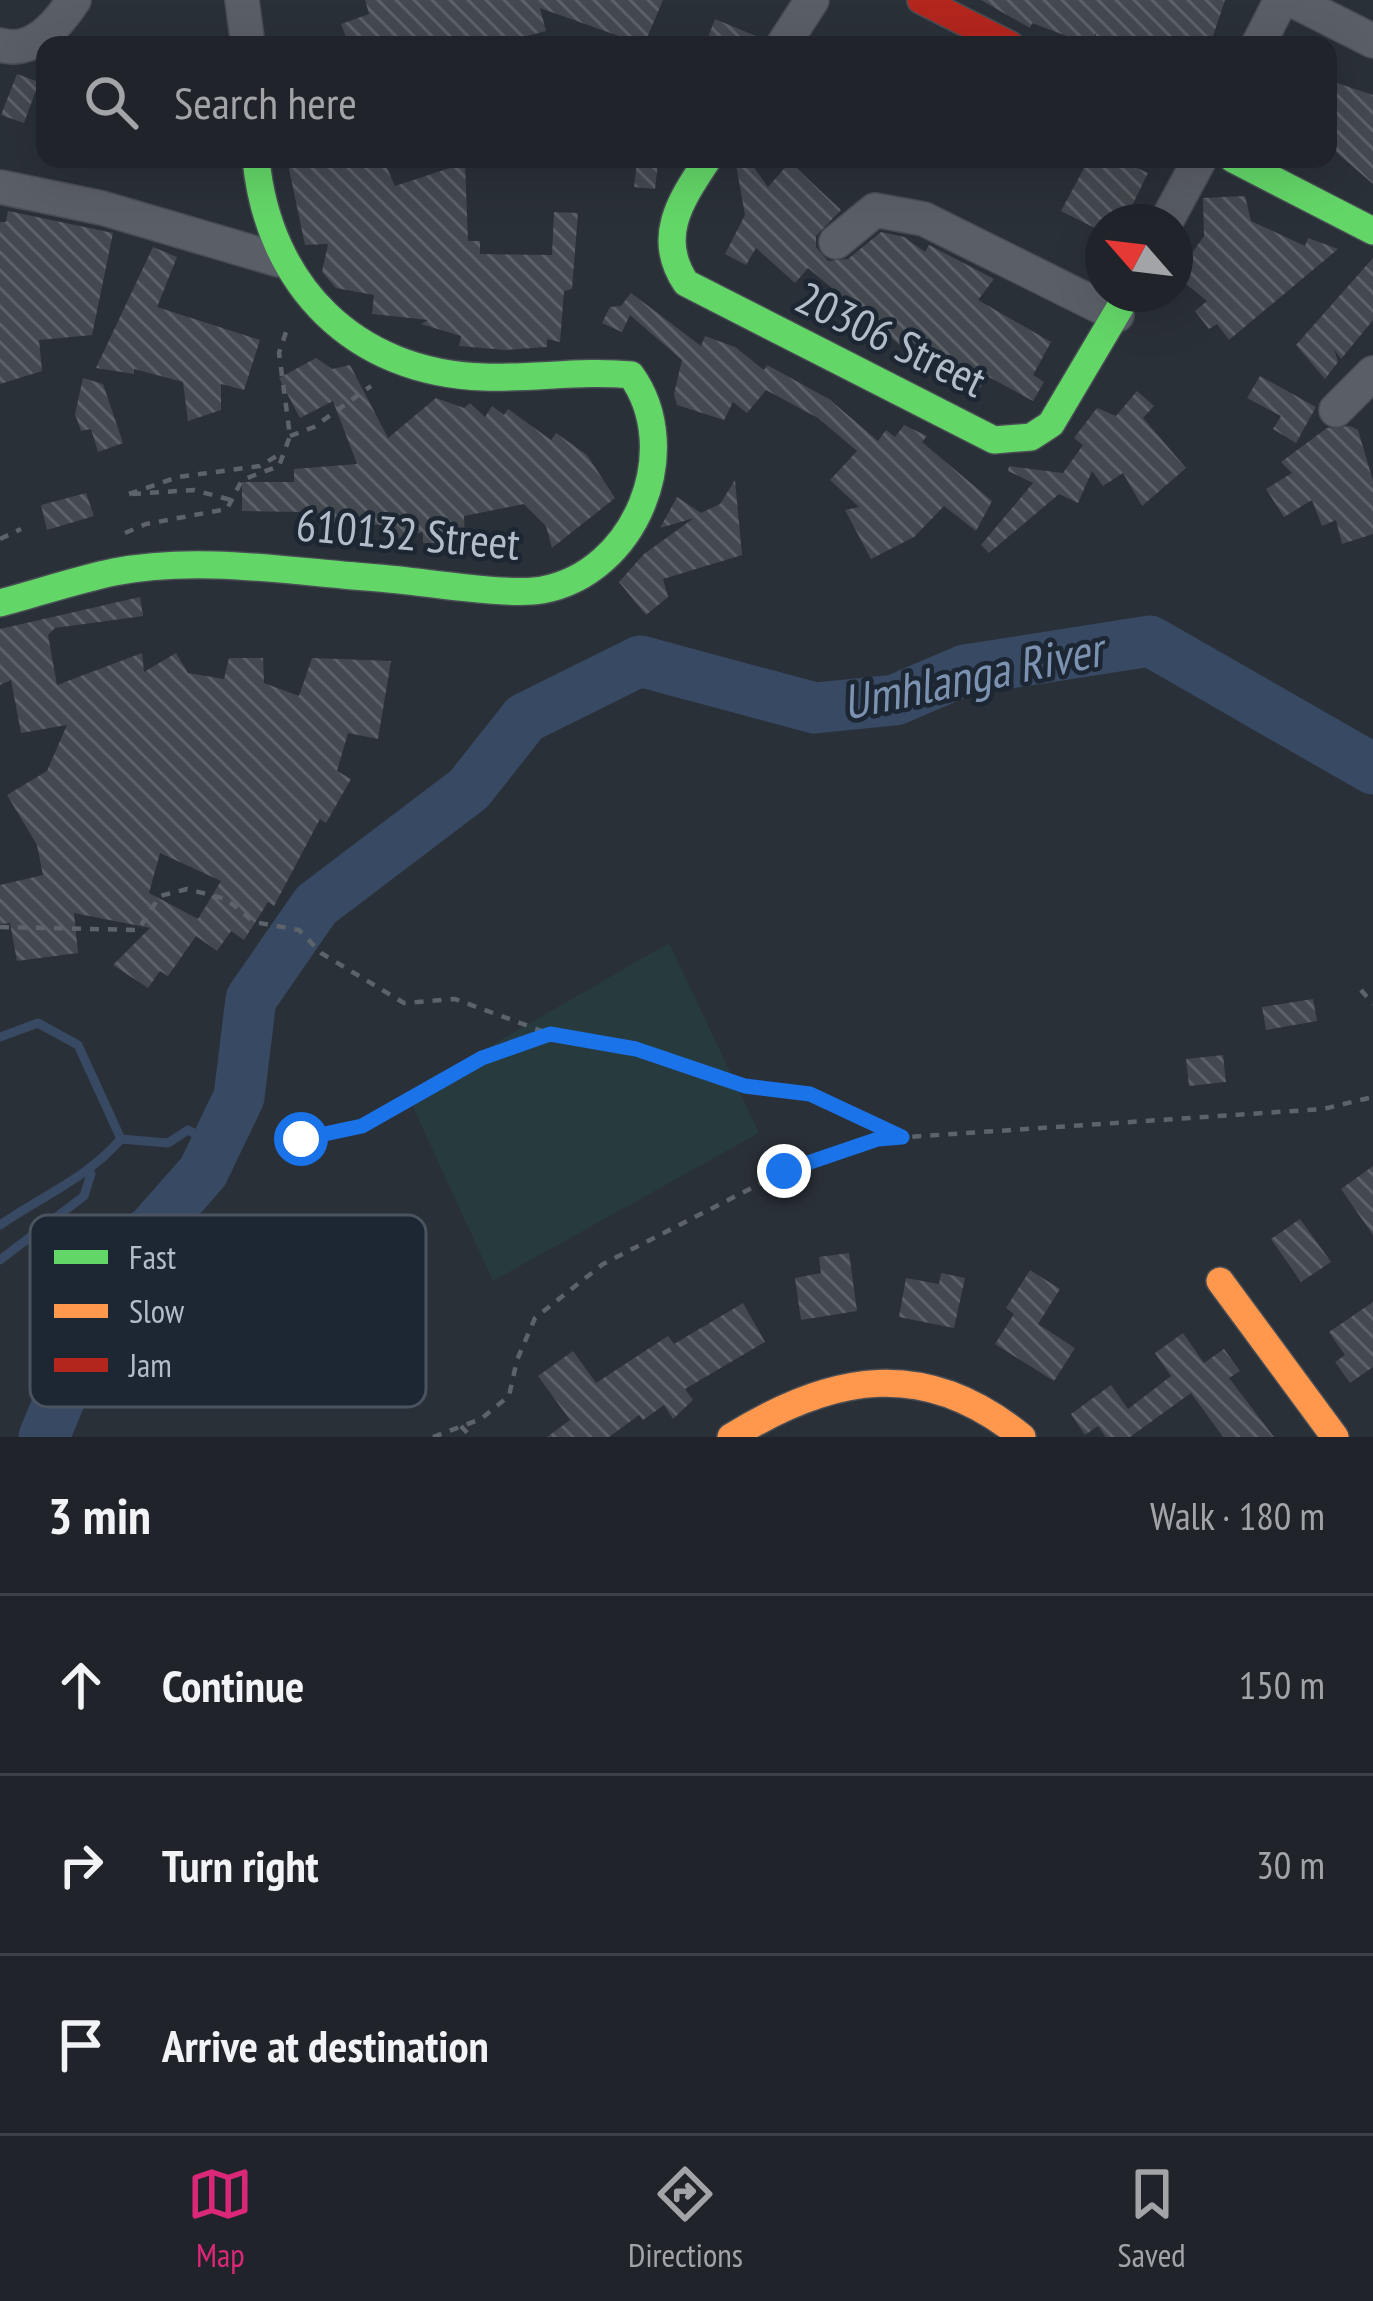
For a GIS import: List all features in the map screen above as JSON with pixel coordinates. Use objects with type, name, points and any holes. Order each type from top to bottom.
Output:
[{"type":"street","points":[[40,36],[74,0]]},
{"type":"street","points":[[242,0],[247,36]]},
{"type":"street","points":[[789,36],[812,0]]},
{"type":"street","points":[[922,0],[992,36]]},
{"type":"street","points":[[1263,36],[1281,0]]},
{"type":"street","points":[[1292,0],[1373,40]]},
{"type":"street","points":[[0,45],[29,44],[36,39]]},
{"type":"street","name":"610132 Street","points":[[0,603],[118,571],[217,566],[541,590],[588,572],[617,545],[638,516],[654,446],[650,404],[631,375],[598,370],[466,376],[412,365],[328,320],[278,260],[262,223],[257,168]]},
{"type":"street","name":"20306 Street","points":[[703,168],[667,236],[673,268],[686,283],[994,440],[1031,437],[1051,424],[1118,312]]},
{"type":"street","points":[[1176,204],[1195,168]]},
{"type":"street","points":[[1250,168],[1373,231]]},
{"type":"street","points":[[0,187],[102,208],[278,260]]},
{"type":"street","points":[[836,242],[875,210],[897,211],[1085,288]]},
{"type":"street","points":[[1336,410],[1373,373]]},
{"type":"street","points":[[1220,1281],[1335,1437]]},
{"type":"street","points":[[731,1437],[806,1393],[877,1381],[914,1383],[949,1394],[985,1410],[1022,1437]]},
{"type":"path","points":[[285,332],[279,353],[290,436]]},
{"type":"path","points":[[132,530],[227,509],[242,481],[279,466],[290,436],[342,409]]},
{"type":"path","points":[[231,500],[194,490],[169,496],[129,494],[194,476],[260,466],[280,454]]},
{"type":"path","points":[[194,476],[194,490]]},
{"type":"path","points":[[0,539],[21,529]]},
{"type":"path","points":[[0,927],[138,930],[160,896],[188,889],[226,898],[254,922],[299,930],[321,953],[404,1003],[454,999],[550,1034],[636,1049],[745,1086],[810,1094],[902,1137]]},
{"type":"path","points":[[1361,990],[1373,1004]]},
{"type":"path","points":[[301,1139],[362,1126],[482,1058],[550,1034]]},
{"type":"path","points":[[433,1437],[482,1419],[509,1396],[517,1360],[536,1318],[602,1264],[784,1171],[878,1139],[1323,1109],[1373,1097]]},
{"type":"path","points":[[461,1426],[472,1437]]},
{"type":"green space","points":[[669,943],[759,1133],[493,1281],[407,1094]]},
{"type":"building","points":[[365,0],[663,0],[648,36],[619,36],[540,8],[546,31],[527,36],[346,36],[341,24],[369,14]]},
{"type":"building","points":[[981,0],[1225,0],[1213,36],[1095,36],[1097,32],[1067,36],[1032,23],[1030,28]]},
{"type":"building","points":[[715,19],[756,36],[708,36]]},
{"type":"building","points":[[17,74],[36,81],[24,123],[1,115]]},
{"type":"building","points":[[1337,83],[1373,95],[1373,184],[1337,153]]},
{"type":"building","points":[[289,168],[387,168],[395,186],[450,168],[465,168],[468,241],[480,241],[480,254],[552,255],[554,212],[578,213],[572,289],[564,291],[560,342],[547,339],[547,347],[459,346],[461,336],[421,324],[428,320],[372,314],[374,295],[336,288],[322,272],[328,244],[305,245]]},
{"type":"building","points":[[636,168],[657,168],[655,189],[634,187]]},
{"type":"building","points":[[737,168],[754,168],[768,187],[785,168],[796,168],[841,210],[816,236],[816,247],[828,261],[848,259],[881,232],[904,237],[925,252],[929,245],[994,279],[978,300],[1051,342],[1033,375],[1044,382],[1033,401],[987,376],[975,395],[900,345],[808,268],[795,283],[756,248],[746,265],[725,254],[745,215]]},
{"type":"building","points":[[1084,168],[1137,168],[1148,173],[1133,204],[1085,204],[1085,223],[1061,211]]},
{"type":"building","points":[[1245,196],[1251,221],[1305,246],[1308,238],[1338,249],[1229,340],[1217,324],[1209,329],[1195,311],[1207,301],[1193,290],[1193,252],[1204,236],[1203,198]]},
{"type":"building","points":[[8,211],[113,233],[92,335],[39,340],[42,371],[0,384],[0,222],[6,222]]},
{"type":"building","points":[[153,247],[177,257],[157,307],[260,340],[244,390],[221,384],[221,410],[188,421],[183,382],[134,369],[134,374],[96,368]]},
{"type":"building","points":[[1373,258],[1373,320],[1341,359],[1334,349],[1338,362],[1325,379],[1296,345]]},
{"type":"building","points":[[631,293],[701,346],[705,336],[735,347],[764,370],[767,365],[829,399],[878,441],[886,430],[895,437],[904,425],[927,436],[922,442],[992,501],[976,531],[944,506],[914,537],[871,559],[845,510],[859,507],[830,480],[857,451],[818,418],[766,390],[747,413],[733,402],[724,420],[677,405],[674,394],[682,360],[630,315],[622,332],[602,323],[610,307],[621,306]]},
{"type":"building","points":[[316,358],[332,369],[350,365],[388,438],[436,398],[464,408],[470,403],[485,417],[492,406],[504,415],[508,409],[551,440],[556,433],[587,455],[615,498],[552,548],[546,526],[524,504],[464,516],[465,543],[423,543],[423,532],[398,538],[387,525],[319,523],[320,516],[309,517],[308,512],[242,511],[242,482],[294,482],[294,469],[357,464],[333,401],[300,418],[279,378]]},
{"type":"building","points":[[1260,376],[1316,407],[1296,443],[1273,429],[1281,416],[1247,398]]},
{"type":"building","points":[[83,378],[103,384],[123,443],[98,452],[91,429],[81,431],[75,414]]},
{"type":"building","points":[[1137,391],[1154,406],[1143,418],[1186,468],[1142,506],[1123,473],[1103,486],[1092,471],[1078,503],[1059,494],[989,553],[981,545],[1033,483],[1008,471],[1009,466],[1063,473],[1083,445],[1074,438],[1097,408],[1116,416]]},
{"type":"building","points":[[1327,428],[1358,430],[1373,481],[1373,534],[1342,544],[1336,520],[1322,526],[1312,500],[1284,517],[1266,489],[1292,473],[1281,462]]},
{"type":"building","points":[[735,480],[742,555],[663,579],[668,597],[646,615],[619,582],[644,554],[694,518],[660,528],[677,497],[701,513],[720,504]]},
{"type":"building","points":[[86,493],[94,516],[47,530],[41,505]]},
{"type":"building","points":[[140,597],[143,616],[55,628],[48,635],[57,685],[142,653],[144,672],[176,653],[188,673],[224,679],[229,658],[263,658],[264,683],[299,696],[312,658],[391,661],[378,739],[348,733],[337,771],[351,779],[326,823],[320,819],[274,906],[268,902],[244,940],[231,931],[217,951],[196,936],[168,976],[160,971],[148,988],[113,965],[150,928],[74,913],[78,953],[17,961],[10,923],[0,924],[0,885],[43,875],[37,845],[7,795],[47,771],[67,725],[21,733],[11,680],[0,685],[0,629]],"holes":[[[160,853],[221,881],[198,919],[149,893]]]},
{"type":"building","points":[[1313,999],[1317,1021],[1266,1030],[1262,1007]]},
{"type":"building","points":[[1223,1055],[1226,1082],[1189,1086],[1186,1059]]},
{"type":"building","points":[[1373,1166],[1373,1235],[1341,1189]]},
{"type":"building","points":[[1300,1219],[1331,1262],[1301,1282],[1271,1239]]},
{"type":"building","points":[[849,1253],[857,1311],[801,1320],[795,1278],[821,1273],[819,1257]]},
{"type":"building","points":[[1030,1270],[1060,1289],[1038,1324],[1075,1348],[1054,1381],[995,1344],[1014,1314],[1006,1308]]},
{"type":"building","points":[[941,1273],[965,1278],[954,1328],[899,1317],[906,1278],[939,1284]]},
{"type":"building","points":[[1373,1302],[1373,1367],[1350,1383],[1335,1362],[1345,1355],[1329,1332]]},
{"type":"building","points":[[743,1303],[765,1342],[685,1389],[693,1400],[673,1419],[664,1405],[643,1420],[639,1415],[609,1437],[547,1437],[570,1420],[538,1376],[573,1351],[596,1383],[668,1336],[674,1344]]},
{"type":"building","points":[[1183,1333],[1204,1363],[1224,1349],[1240,1371],[1229,1378],[1274,1437],[1223,1437],[1191,1393],[1130,1437],[1106,1437],[1098,1426],[1085,1435],[1071,1414],[1111,1385],[1128,1409],[1171,1376],[1155,1353]]},
{"type":"waterway","name":"Umhlanga River","points":[[165,1215],[203,1172],[239,1097],[251,999],[316,905],[469,789],[525,718],[640,661],[815,708],[895,700],[965,670],[1150,641],[1373,769]]},
{"type":"waterway","points":[[0,1037],[38,1023],[78,1045],[121,1139],[168,1143],[188,1130],[207,1140],[222,1132]]},
{"type":"waterway","points":[[0,1225],[79,1175],[121,1139]]},
{"type":"waterway","points":[[59,1215],[84,1196],[91,1174]]},
{"type":"waterway","points":[[0,1260],[30,1237]]},
{"type":"waterway","name":"Umhlanga River","points":[[44,1437],[56,1407]]},
{"type":"traffic: fast","points":[[0,603],[114,572],[179,565],[280,569],[484,590],[542,590],[575,579],[603,560],[626,534],[642,504],[651,472],[653,438],[647,405],[631,375],[484,377],[437,372],[395,359],[358,339],[326,314],[299,282],[278,246],[258,168]]},
{"type":"traffic: fast","points":[[702,168],[681,204],[672,234],[677,266],[686,283],[994,440],[1031,437],[1051,424],[1117,312]]},
{"type":"traffic: fast","points":[[1250,168],[1373,231]]},
{"type":"traffic: slow","points":[[1220,1281],[1335,1437]]},
{"type":"traffic: slow","points":[[731,1437],[805,1399],[878,1383],[950,1394],[986,1411],[1022,1437]]},
{"type":"traffic: jam","points":[[921,0],[992,36]]},
{"type":"route","points":[[301,1139],[362,1126],[482,1058],[550,1034],[636,1049],[745,1086],[810,1094],[902,1137],[878,1139],[784,1171]]}]
